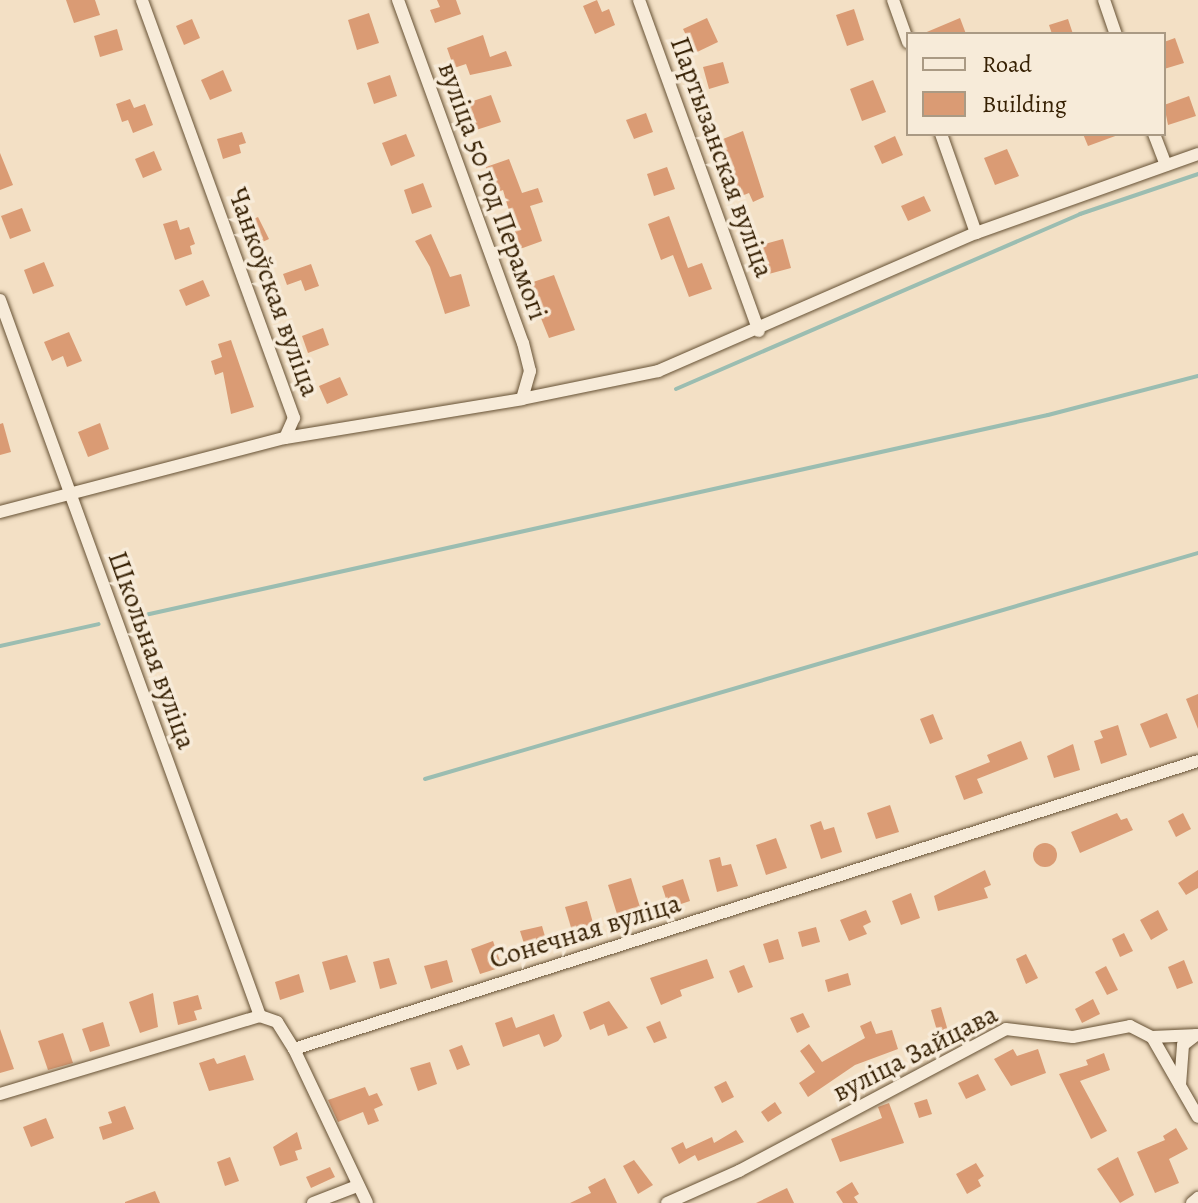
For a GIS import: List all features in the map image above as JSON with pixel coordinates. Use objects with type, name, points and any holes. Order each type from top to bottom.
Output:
[{"type":"street","name":"Чанкоўская вуліца","points":[[0,512],[285,438],[294,418],[287,391],[142,0]]},
{"type":"street","name":"вуліца 50 год Перамогі","points":[[398,0],[523,343],[530,371],[522,399]]},
{"type":"street","name":"Партызанская вуліца","points":[[639,0],[759,331]]},
{"type":"street","points":[[893,0],[906,36]]},
{"type":"street","points":[[1104,0],[1115,32]]},
{"type":"street","points":[[942,136],[976,233]]},
{"type":"street","points":[[1155,136],[1166,165]]},
{"type":"street","points":[[285,438],[522,399],[658,371],[759,331],[976,233],[1198,154]]},
{"type":"street","name":"Школьная вуліца","points":[[0,300],[260,1016]]},
{"type":"street","name":"Сонечная вуліца","points":[[294,1049],[1198,761]]},
{"type":"street","points":[[0,1094],[260,1016],[277,1022],[294,1049],[367,1203]]},
{"type":"street","name":"вуліца Зайцава","points":[[667,1203],[739,1171],[1006,1029],[1084,1037],[1130,1026],[1152,1037],[1197,1035]]},
{"type":"street","points":[[1181,1088],[1183,1045],[1197,1035]]},
{"type":"street","points":[[1152,1037],[1198,1117]]},
{"type":"street","points":[[313,1203],[357,1186]]},
{"type":"street","points":[[1192,1203],[1198,1198]]},
{"type":"building","points":[[66,0],[95,0],[100,15],[74,23]]},
{"type":"building","points":[[437,0],[456,0],[461,14],[435,23],[430,10],[440,7]]},
{"type":"building","points":[[597,0],[602,12],[609,9],[615,25],[595,34],[583,6]]},
{"type":"building","points":[[854,9],[864,40],[847,46],[836,15]]},
{"type":"building","points":[[369,13],[379,43],[357,50],[348,20]]},
{"type":"building","points":[[707,18],[718,42],[695,53],[683,29]]},
{"type":"building","points":[[960,18],[965,32],[927,32]]},
{"type":"building","points":[[192,19],[200,38],[184,45],[176,26]]},
{"type":"building","points":[[1068,19],[1072,32],[1051,32],[1049,25]]},
{"type":"building","points":[[117,29],[123,50],[100,57],[94,36]]},
{"type":"building","points":[[483,35],[490,57],[506,51],[512,66],[470,75],[466,64],[454,68],[447,48]]},
{"type":"building","points":[[1175,38],[1184,63],[1166,68],[1166,41]]},
{"type":"building","points":[[723,62],[729,83],[709,89],[703,67]]},
{"type":"building","points":[[223,70],[232,91],[210,100],[201,80]]},
{"type":"building","points":[[390,75],[397,96],[374,104],[367,83]]},
{"type":"building","points":[[873,80],[886,112],[862,121],[850,89]]},
{"type":"building","points":[[491,95],[501,122],[476,130],[467,103]]},
{"type":"building","points":[[1189,96],[1196,116],[1168,125],[1166,104]]},
{"type":"building","points":[[130,99],[134,108],[145,104],[153,125],[133,133],[128,120],[122,122],[116,104]]},
{"type":"building","points":[[646,113],[653,132],[634,139],[626,120]]},
{"type":"building","points":[[743,131],[764,197],[753,202],[749,193],[739,197],[718,141]]},
{"type":"building","points":[[242,132],[246,143],[239,145],[241,153],[223,159],[217,139]]},
{"type":"building","points":[[406,134],[415,156],[391,166],[382,143]]},
{"type":"building","points":[[895,136],[903,155],[882,164],[874,146]]},
{"type":"building","points":[[1084,136],[1115,136],[1088,146]]},
{"type":"building","points":[[1007,149],[1019,176],[995,185],[984,158]]},
{"type":"building","points":[[154,151],[162,170],[143,178],[135,159]]},
{"type":"building","points":[[0,153],[13,185],[0,190]]},
{"type":"building","points":[[509,159],[522,193],[538,188],[543,202],[530,206],[542,241],[520,249],[503,190],[495,193],[486,167]]},
{"type":"building","points":[[667,167],[675,189],[654,196],[647,174]]},
{"type":"building","points":[[423,183],[432,207],[412,214],[404,190]]},
{"type":"building","points":[[924,196],[931,211],[908,221],[901,206]]},
{"type":"building","points":[[22,208],[31,231],[10,239],[1,216]]},
{"type":"building","points":[[669,216],[688,268],[702,263],[712,289],[689,297],[673,255],[661,260],[648,224]]},
{"type":"building","points":[[258,217],[269,239],[254,246],[243,224]]},
{"type":"building","points":[[177,220],[180,230],[189,227],[195,244],[190,246],[192,254],[175,260],[163,224]]},
{"type":"building","points":[[431,234],[450,277],[461,274],[470,306],[445,314],[430,267],[415,241]]},
{"type":"building","points":[[783,239],[791,268],[765,275],[757,246]]},
{"type":"building","points":[[44,262],[54,286],[33,294],[24,270]]},
{"type":"building","points":[[311,264],[319,286],[305,291],[301,280],[287,285],[283,274]]},
{"type":"building","points":[[554,275],[575,330],[549,338],[527,284]]},
{"type":"building","points":[[203,280],[210,296],[186,306],[179,290]]},
{"type":"building","points":[[323,328],[329,345],[308,353],[302,336]]},
{"type":"building","points":[[69,332],[82,361],[67,367],[63,356],[52,361],[44,342]]},
{"type":"building","points":[[231,340],[254,407],[231,414],[223,372],[215,375],[211,361],[222,357],[218,344]]},
{"type":"building","points":[[340,377],[348,395],[327,404],[319,386]]},
{"type":"building","points":[[3,423],[11,452],[0,455],[0,424]]},
{"type":"building","points":[[100,423],[109,449],[88,457],[78,432]]},
{"type":"building","points":[[1198,694],[1198,729],[1186,699]]},
{"type":"building","points":[[1167,713],[1177,738],[1150,748],[1140,724]]},
{"type":"building","points":[[933,714],[943,739],[930,744],[920,719]]},
{"type":"building","points":[[1118,725],[1127,755],[1101,764],[1094,741],[1103,738],[1100,731]]},
{"type":"building","points":[[1021,741],[1028,759],[977,779],[983,793],[964,800],[955,776],[990,762],[987,755]]},
{"type":"building","points":[[1073,744],[1080,770],[1054,778],[1047,756]]},
{"type":"building","points":[[890,805],[899,832],[876,839],[867,813]]},
{"type":"building","points":[[1117,813],[1121,820],[1127,818],[1133,830],[1080,853],[1071,832]]},
{"type":"building","points":[[1183,813],[1191,829],[1176,837],[1168,821]]},
{"type":"building","points":[[821,821],[824,830],[834,827],[842,852],[821,859],[810,825]]},
{"type":"building","points":[[776,838],[787,868],[766,875],[756,845]]},
{"type":"building","points":[[1040,843],[1050,843],[1057,850],[1057,860],[1050,867],[1040,867],[1033,860],[1033,850]]},
{"type":"building","points":[[720,857],[722,866],[731,864],[738,886],[717,892],[709,860]]},
{"type":"building","points":[[985,870],[991,885],[984,888],[988,898],[938,911],[934,896]]},
{"type":"building","points":[[1198,870],[1198,888],[1186,895],[1178,883]]},
{"type":"building","points":[[631,878],[644,920],[621,927],[608,885]]},
{"type":"building","points":[[683,879],[690,901],[669,908],[662,886]]},
{"type":"building","points":[[911,893],[920,918],[901,925],[892,901]]},
{"type":"building","points":[[587,901],[596,934],[575,941],[565,907]]},
{"type":"building","points":[[866,910],[871,922],[863,926],[867,934],[849,941],[840,920]]},
{"type":"building","points":[[1158,910],[1168,930],[1151,940],[1140,920]]},
{"type":"building","points":[[542,926],[548,947],[527,953],[520,931]]},
{"type":"building","points":[[816,927],[820,942],[802,947],[798,932]]},
{"type":"building","points":[[1124,933],[1133,951],[1120,957],[1112,939]]},
{"type":"building","points":[[778,939],[784,959],[769,963],[763,944]]},
{"type":"building","points":[[493,941],[502,967],[480,974],[471,949]]},
{"type":"building","points":[[1026,954],[1038,978],[1026,984],[1016,959]]},
{"type":"building","points":[[347,955],[356,982],[330,990],[322,962]]},
{"type":"building","points":[[389,958],[397,984],[380,989],[373,962]]},
{"type":"building","points":[[707,959],[714,978],[680,990],[682,996],[661,1005],[650,978]]},
{"type":"building","points":[[447,960],[453,982],[431,989],[424,966]]},
{"type":"building","points":[[1184,960],[1193,983],[1177,989],[1168,967]]},
{"type":"building","points":[[744,965],[753,987],[738,993],[729,971]]},
{"type":"building","points":[[1106,966],[1118,990],[1107,995],[1095,972]]},
{"type":"building","points":[[848,973],[851,985],[828,992],[825,980]]},
{"type":"building","points":[[299,974],[304,992],[280,1000],[275,982]]},
{"type":"building","points":[[153,993],[158,1027],[140,1033],[129,1002]]},
{"type":"building","points":[[198,995],[202,1009],[194,1011],[197,1020],[178,1025],[173,1002]]},
{"type":"building","points":[[1093,999],[1100,1014],[1082,1023],[1075,1009]]},
{"type":"building","points":[[609,1001],[628,1028],[608,1036],[604,1024],[590,1030],[583,1012]]},
{"type":"building","points":[[941,1007],[948,1031],[938,1034],[931,1010]]},
{"type":"building","points":[[803,1013],[810,1027],[797,1033],[790,1018]]},
{"type":"building","points":[[554,1014],[562,1036],[558,1041],[544,1047],[539,1034],[503,1047],[495,1023],[512,1017],[516,1028]]},
{"type":"building","points":[[660,1021],[667,1038],[654,1043],[646,1027]]},
{"type":"building","points":[[871,1021],[876,1034],[892,1030],[898,1049],[855,1065],[808,1097],[799,1083],[815,1072],[800,1051],[809,1044],[822,1062],[865,1038],[860,1026]]},
{"type":"building","points":[[103,1022],[110,1046],[90,1052],[82,1029]]},
{"type":"building","points":[[0,1029],[14,1069],[0,1073]]},
{"type":"building","points":[[63,1033],[73,1063],[48,1070],[38,1041]]},
{"type":"building","points":[[462,1045],[470,1065],[457,1070],[449,1050]]},
{"type":"building","points":[[1013,1049],[1017,1056],[1038,1049],[1046,1073],[1011,1086],[994,1059]]},
{"type":"building","points":[[1104,1053],[1110,1070],[1080,1081],[1107,1131],[1091,1139],[1059,1074],[1088,1065],[1086,1060]]},
{"type":"building","points":[[245,1055],[254,1080],[209,1091],[199,1063],[214,1058],[217,1064]]},
{"type":"building","points":[[430,1062],[437,1084],[418,1091],[410,1068]]},
{"type":"building","points":[[978,1074],[986,1090],[966,1099],[958,1083]]},
{"type":"building","points":[[726,1081],[734,1097],[722,1103],[714,1087]]},
{"type":"building","points":[[365,1087],[369,1096],[377,1093],[383,1105],[374,1109],[379,1121],[368,1125],[363,1112],[338,1122],[328,1100]]},
{"type":"building","points":[[927,1099],[932,1114],[919,1118],[914,1103]]},
{"type":"building","points":[[775,1102],[782,1113],[768,1122],[761,1112]]},
{"type":"building","points":[[889,1103],[904,1143],[840,1162],[831,1139],[882,1118],[878,1107]]},
{"type":"building","points":[[125,1106],[134,1129],[103,1140],[99,1127],[112,1123],[108,1112]]},
{"type":"building","points":[[46,1118],[54,1138],[31,1147],[23,1127]]},
{"type":"building","points":[[1176,1128],[1188,1149],[1169,1159],[1179,1183],[1155,1193],[1137,1152],[1165,1140],[1163,1136]]},
{"type":"building","points":[[736,1130],[744,1142],[698,1161],[695,1155],[679,1164],[671,1148],[683,1142],[686,1149],[712,1137],[714,1143]]},
{"type":"building","points":[[297,1132],[302,1149],[295,1151],[298,1160],[280,1166],[273,1147]]},
{"type":"building","points":[[230,1157],[239,1181],[225,1186],[217,1162]]},
{"type":"building","points":[[1118,1157],[1134,1195],[1120,1203],[1097,1169]]},
{"type":"building","points":[[634,1160],[653,1185],[638,1194],[623,1166]]},
{"type":"building","points":[[976,1163],[984,1176],[978,1180],[981,1186],[967,1194],[956,1174]]},
{"type":"building","points":[[330,1167],[335,1177],[311,1188],[306,1177]]},
{"type":"building","points":[[605,1178],[617,1203],[570,1203],[591,1193],[588,1187]]},
{"type":"building","points":[[852,1182],[859,1194],[854,1197],[858,1203],[843,1203],[836,1192]]},
{"type":"building","points":[[787,1188],[794,1203],[756,1203]]},
{"type":"building","points":[[155,1191],[160,1203],[125,1203],[125,1202]]},
{"type":"waterway","points":[[676,389],[1080,214],[1198,174]]},
{"type":"waterway","points":[[136,617],[1048,415],[1198,376]]},
{"type":"waterway","points":[[425,779],[1198,553]]},
{"type":"waterway","points":[[0,646],[99,624]]}]
